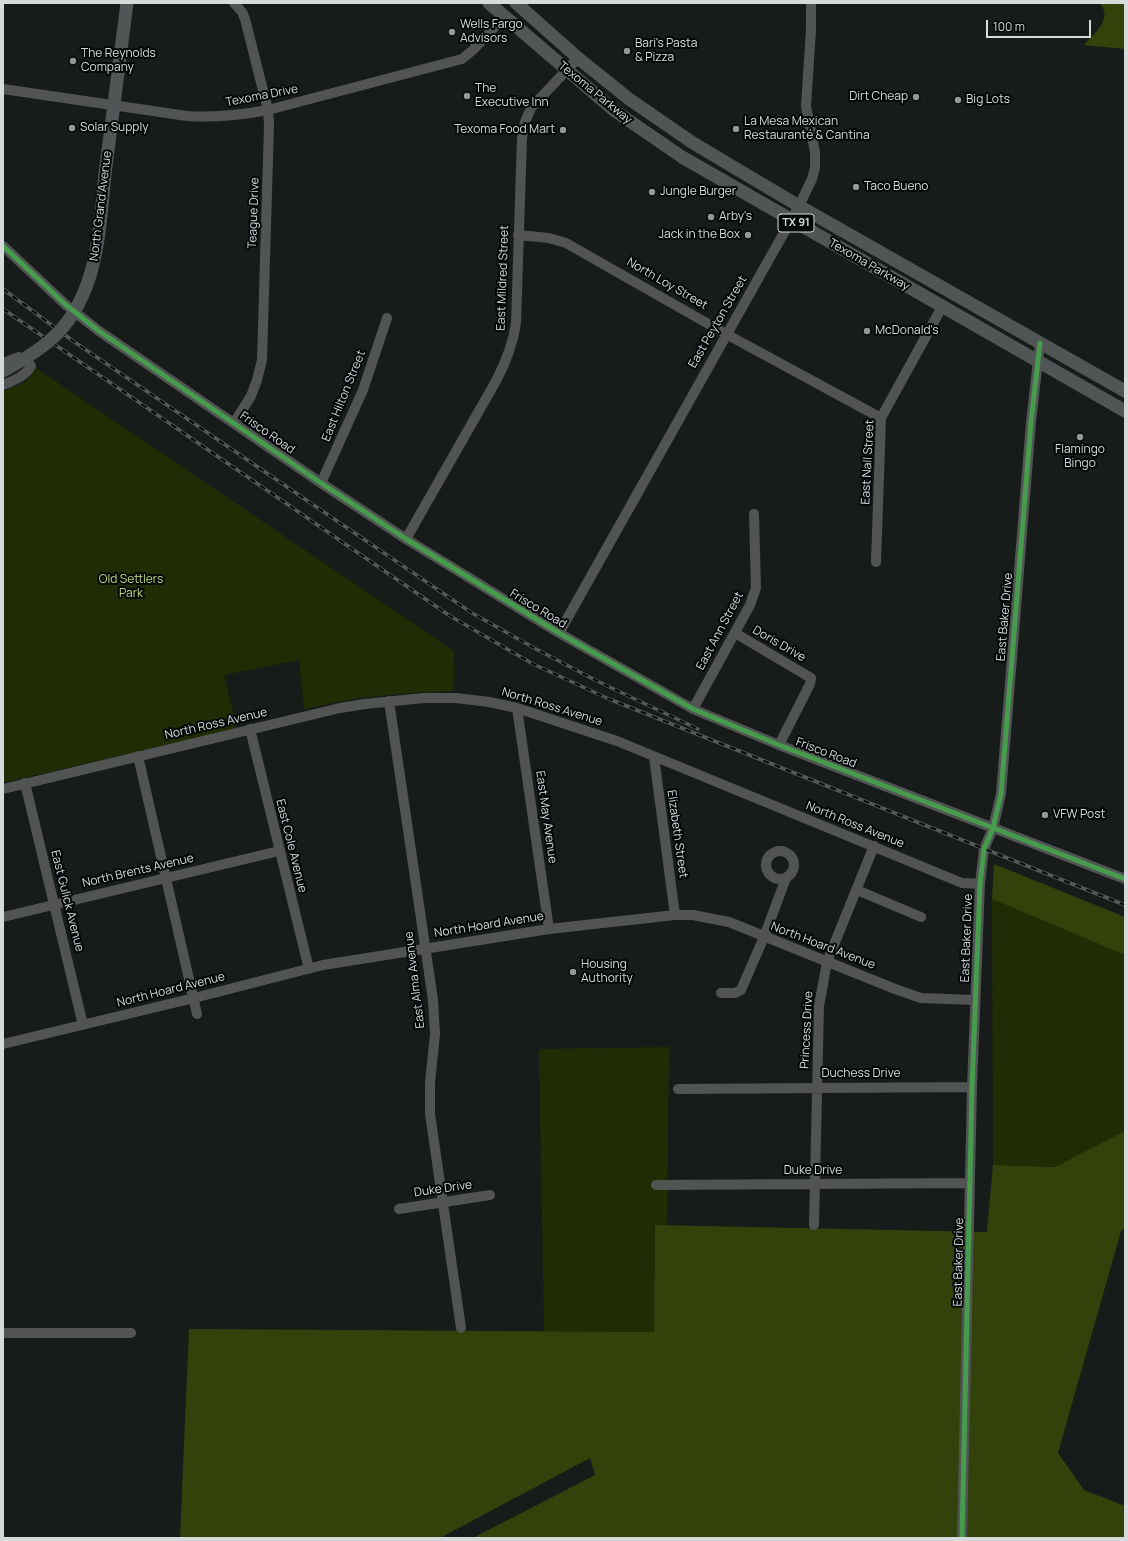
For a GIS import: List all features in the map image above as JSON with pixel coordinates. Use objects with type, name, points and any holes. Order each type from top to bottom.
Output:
[{"type":"main road","name":"North Grand Avenue","points":[[3,372],[28,357],[48,342],[67,321],[81,301],[94,263],[128,3]]},
{"type":"main road","name":"Texoma Parkway","points":[[489,3],[615,111],[682,157],[1125,411]]},
{"type":"main road","name":"Texoma Parkway","points":[[516,3],[578,58],[629,99],[693,144],[799,206],[1125,391]]},
{"type":"street","name":"Teague Drive","points":[[234,3],[242,12],[245,19],[268,110],[269,125],[262,360],[251,396],[234,423]]},
{"type":"street","name":"East Peyton Street","points":[[559,633],[799,206],[812,179],[815,168],[815,152],[806,106],[811,30],[811,3]]},
{"type":"street","name":"Texoma Drive","points":[[3,89],[114,106],[203,117],[246,114],[268,110],[462,59],[473,50],[504,16]]},
{"type":"street","name":"East Mildred Street","points":[[406,539],[496,381],[508,357],[513,341],[516,323],[522,138],[525,122],[531,108],[578,58]]},
{"type":"street","name":"North Loy Street","points":[[518,235],[549,238],[566,242],[726,334],[881,418]]},
{"type":"street","name":"Frisco Road","points":[[3,246],[66,305],[99,331],[321,483],[406,539],[559,633],[693,709],[779,745],[1125,880]]},
{"type":"street","name":"East Nall Street","points":[[876,562],[881,418],[942,307]]},
{"type":"street","name":"East Hilton Street","points":[[321,483],[363,390],[387,318]]},
{"type":"street","name":"East Baker Drive","points":[[962,1538],[972,1087],[980,884],[984,849],[993,828],[1001,794],[1030,429],[1040,343]]},
{"type":"street","points":[[3,363],[19,357],[28,361],[31,366],[29,370],[19,377],[3,385]]},
{"type":"street","name":"East Ann Street","points":[[693,709],[750,605],[756,588],[754,514]]},
{"type":"street","name":"Doris Drive","points":[[735,633],[811,678],[810,684],[779,745]]},
{"type":"street","name":"North Ross Avenue","points":[[3,789],[340,708],[389,701],[424,698],[456,698],[489,702],[517,708],[617,741],[962,883],[980,884]]},
{"type":"street","name":"East Alma Avenue","points":[[389,701],[433,1000],[434,1034],[430,1083],[430,1114],[461,1328]]},
{"type":"street","name":"East May Avenue","points":[[517,708],[549,929]]},
{"type":"street","name":"East Cole Avenue","points":[[250,729],[309,969]]},
{"type":"street","points":[[138,756],[167,877],[197,1014]]},
{"type":"street","name":"Elizabeth Street","points":[[654,757],[675,915]]},
{"type":"street","name":"East Gulick Avenue","points":[[25,783],[83,1025]]},
{"type":"street","name":"Princess Drive","points":[[814,1225],[819,1006],[827,962],[874,846]]},
{"type":"street","name":"North Brents Avenue","points":[[3,917],[279,851]]},
{"type":"street","points":[[721,993],[735,993],[741,990],[764,937],[786,878]]},
{"type":"street","points":[[857,890],[921,917]]},
{"type":"street","name":"North Hoard Avenue","points":[[3,1044],[323,965],[549,929],[675,915],[693,915],[729,922],[894,989],[921,998],[975,1000]]},
{"type":"street","name":"Duchess Drive","points":[[678,1089],[972,1087]]},
{"type":"street","name":"Duke Drive","points":[[656,1185],[970,1182]]},
{"type":"street","name":"Duke Drive","points":[[399,1209],[490,1195]]},
{"type":"street","points":[[3,1333],[131,1333]]},
{"type":"green space","points":[[1100,3],[1125,3],[1125,49],[1084,45],[1101,26],[1104,20],[1105,15]]},
{"type":"green space","name":"Old Settlers Park","points":[[36,368],[454,651],[453,691],[408,693],[358,698],[304,709],[299,660],[224,675],[237,728],[3,783],[3,391],[26,380]]},
{"type":"green space","points":[[994,864],[1125,917],[1125,955],[992,899]]},
{"type":"green space","points":[[992,899],[1125,955],[1125,1131],[1055,1167],[993,1165]]},
{"type":"green space","points":[[669,1047],[667,1225],[655,1225],[654,1332],[544,1331],[539,1049]]},
{"type":"green space","points":[[1125,1131],[1125,1228],[1121,1231],[1058,1453],[1084,1490],[1125,1506],[1124,1538],[473,1538],[595,1475],[590,1458],[440,1538],[180,1538],[189,1329],[654,1332],[655,1225],[987,1232],[993,1165],[1055,1167]]},
{"type":"railway","points":[[3,289],[73,341],[472,613],[597,681],[698,729]]},
{"type":"railway","points":[[3,309],[450,616],[533,664],[609,699],[1125,905]]},
{"type":"cycle path","points":[[3,246],[66,305],[99,331],[321,483],[406,539],[559,633],[693,709],[779,745],[1125,879]]},
{"type":"cycle path","points":[[962,1538],[972,1087],[980,884],[984,849],[993,828],[1001,794],[1031,422],[1040,343]]},
{"type":"place","name":"Wells Fargo Advisors","points":[[452,32]]},
{"type":"place","name":"Bari's Pasta & Pizza","points":[[627,51]]},
{"type":"place","name":"The Reynolds Company","points":[[73,61]]},
{"type":"place","name":"The Executive Inn","points":[[467,96]]},
{"type":"place","name":"Dirt Cheap","points":[[916,97]]},
{"type":"place","name":"Big Lots","points":[[958,100]]},
{"type":"place","name":"Solar Supply","points":[[72,128]]},
{"type":"place","name":"La Mesa Mexican Restauranté & Cantina","points":[[736,129]]},
{"type":"place","name":"Texoma Food Mart","points":[[563,130]]},
{"type":"place","name":"Taco Bueno","points":[[856,187]]},
{"type":"place","name":"Jungle Burger","points":[[652,192]]},
{"type":"place","name":"Arby's","points":[[711,217]]},
{"type":"place","name":"Jack in the Box","points":[[748,235]]},
{"type":"place","name":"McDonald's","points":[[867,331]]},
{"type":"place","name":"Flamingo Bingo","points":[[1080,437]]},
{"type":"place","name":"VFW Post","points":[[1045,815]]},
{"type":"place","name":"Housing Authority","points":[[573,972]]}]
